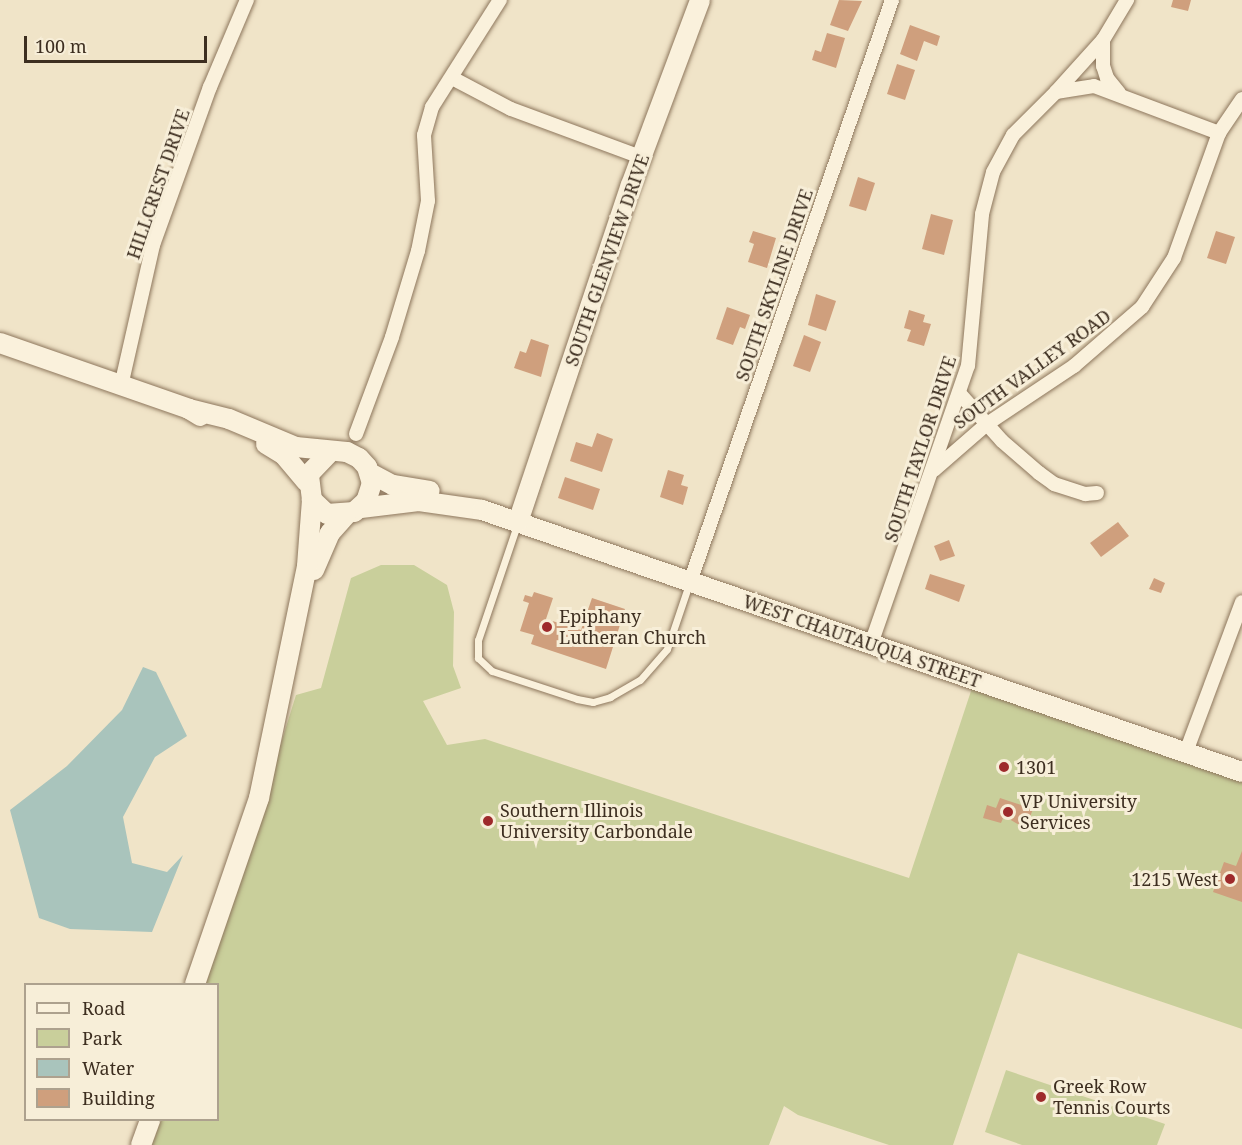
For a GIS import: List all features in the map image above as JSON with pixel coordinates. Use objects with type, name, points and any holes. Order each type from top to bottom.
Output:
[{"type":"street","name":"HILLCREST DRIVE","points":[[121,386],[153,245],[210,87],[248,0]]},
{"type":"street","points":[[356,434],[392,337],[418,250],[428,201],[424,135],[432,107],[454,79],[500,0]]},
{"type":"street","name":"SOUTH GLENVIEW DRIVE","points":[[518,522],[641,157],[700,0]]},
{"type":"street","name":"SOUTH SKYLINE DRIVE","points":[[690,582],[892,0]]},
{"type":"street","points":[[1119,93],[1107,78],[1103,66],[1103,40],[1127,0]]},
{"type":"street","name":"SOUTH TAYLOR DRIVE","points":[[871,644],[968,366],[982,214],[993,172],[1013,135],[1103,40]]},
{"type":"street","points":[[454,79],[510,109],[641,157]]},
{"type":"street","points":[[1056,92],[1094,86],[1119,93],[1219,133]]},
{"type":"street","name":"SOUTH VALLEY ROAD","points":[[932,471],[987,424],[1074,366],[1142,307],[1174,258],[1219,133],[1242,99]]},
{"type":"street","name":"WEST CHAUTAUQUA STREET","points":[[0,344],[189,409],[229,419],[296,447],[329,453],[353,454],[370,473],[393,485],[457,498],[482,510],[1242,772]]},
{"type":"street","points":[[958,393],[987,424],[1054,484],[1084,494],[1096,493]]},
{"type":"street","name":"WEST CHAUTAUQUA STREET","points":[[189,409],[276,450],[327,513],[419,501],[482,510]]},
{"type":"street","points":[[195,983],[259,798],[297,621],[310,545],[310,491],[314,464],[329,453]]},
{"type":"street","points":[[297,621],[326,540],[370,494],[370,473]]},
{"type":"street","points":[[1185,752],[1242,602]]},
{"type":"street","points":[[141,1145],[149,1121]]},
{"type":"lane","points":[[518,522],[478,640],[478,658],[492,671],[577,699],[593,702],[610,697],[640,680],[667,648],[690,582]]},
{"type":"green space","name":"Southern Illinois University Carbondale","points":[[381,565],[414,565],[447,585],[454,612],[453,666],[461,688],[423,701],[447,745],[485,739],[909,878],[972,688],[1242,780],[1242,1029],[1018,953],[953,1145],[889,1145],[798,1115],[784,1106],[769,1145],[152,1145],[161,1121],[219,1121],[219,983],[206,983],[296,695],[321,688],[351,578]]},
{"type":"green space","name":"Greek Row Tennis Courts","points":[[1006,1070],[1165,1124],[1157,1145],[1022,1145],[985,1132]]},
{"type":"water","points":[[143,667],[156,672],[187,736],[155,757],[123,817],[132,863],[167,872],[183,855],[152,932],[70,929],[39,918],[10,810],[67,766],[122,710]]},
{"type":"building","points":[[839,0],[862,1],[848,31],[830,25]]},
{"type":"building","points":[[1173,0],[1191,0],[1188,11],[1171,7]]},
{"type":"building","points":[[910,25],[940,36],[937,46],[924,41],[917,61],[900,54]]},
{"type":"building","points":[[827,33],[845,38],[836,68],[812,60],[815,50],[821,52]]},
{"type":"building","points":[[897,64],[915,70],[905,100],[887,94]]},
{"type":"building","points":[[858,177],[875,183],[866,211],[849,206]]},
{"type":"building","points":[[931,214],[953,220],[944,255],[922,249]]},
{"type":"building","points":[[753,231],[776,238],[767,268],[748,262],[754,244],[749,242]]},
{"type":"building","points":[[1216,231],[1235,237],[1226,264],[1207,258]]},
{"type":"building","points":[[816,294],[836,301],[826,331],[808,325]]},
{"type":"building","points":[[727,307],[750,315],[745,329],[740,327],[733,345],[716,339]]},
{"type":"building","points":[[909,310],[925,315],[923,322],[931,324],[924,346],[907,341],[911,330],[904,328]]},
{"type":"building","points":[[804,335],[821,342],[810,372],[793,366]]},
{"type":"building","points":[[531,339],[549,345],[541,377],[514,368],[520,351],[526,353]]},
{"type":"building","points":[[597,433],[613,439],[602,472],[570,461],[576,442],[592,447]]},
{"type":"building","points":[[668,470],[684,475],[681,485],[688,487],[683,505],[660,497]]},
{"type":"building","points":[[565,477],[600,489],[593,510],[558,498]]},
{"type":"building","points":[[1118,522],[1129,536],[1101,557],[1090,543]]},
{"type":"building","points":[[949,540],[955,556],[940,561],[934,546]]},
{"type":"building","points":[[930,574],[965,585],[959,602],[925,589]]},
{"type":"building","points":[[1154,578],[1165,583],[1161,593],[1149,589]]},
{"type":"building","name":"Epiphany Lutheran Church","points":[[534,592],[553,598],[546,619],[581,630],[592,598],[625,609],[606,669],[531,644],[534,635],[520,631],[529,603],[523,601],[525,595],[532,597]]},
{"type":"building","name":"VP University Services","points":[[1000,798],[1033,809],[1028,822],[1023,820],[1021,826],[1004,816],[1001,823],[983,818],[987,805],[996,808]]},
{"type":"building","name":"1215 West","points":[[1242,851],[1242,902],[1213,892],[1224,862],[1236,866]]},
{"type":"place","name":"Epiphany Lutheran Church","points":[[547,627]]},
{"type":"place","name":"1301","points":[[1004,767]]},
{"type":"place","name":"VP University Services","points":[[1008,812]]},
{"type":"place","name":"Southern Illinois University Carbondale","points":[[488,821]]},
{"type":"place","name":"1215 West","points":[[1230,879]]},
{"type":"place","name":"Greek Row Tennis Courts","points":[[1041,1097]]}]
